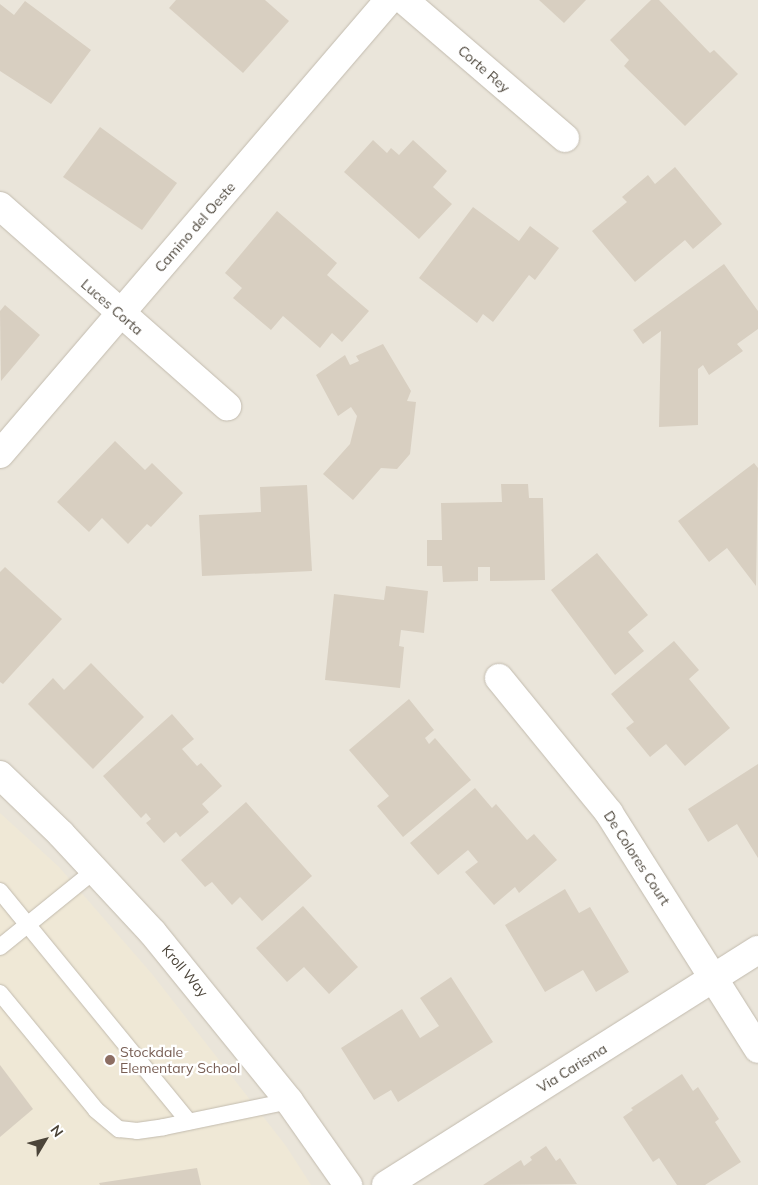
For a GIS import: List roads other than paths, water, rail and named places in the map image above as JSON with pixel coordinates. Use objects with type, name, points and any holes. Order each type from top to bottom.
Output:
[{"type":"street","name":"Camino del Oeste","points":[[0,454],[389,0]]},
{"type":"street","name":"Corte Rey","points":[[404,0],[565,138]]},
{"type":"street","name":"Luces Corta","points":[[0,206],[120,314],[227,406]]},
{"type":"street","name":"De Colores Court","points":[[499,678],[609,813],[758,1049]]},
{"type":"street","name":"Kroll Way","points":[[0,775],[95,870],[211,1001],[289,1101],[348,1185]]},
{"type":"street","name":"Via Carisma","points":[[386,1185],[758,950]]},
{"type":"lane","points":[[0,947],[95,870]]},
{"type":"lane","points":[[0,891],[29,924],[189,1122]]},
{"type":"lane","points":[[0,993],[96,1110],[119,1129],[137,1131],[289,1101]]},
{"type":"place","name":"Stockdale Elementary School","points":[[110,1060]]}]
